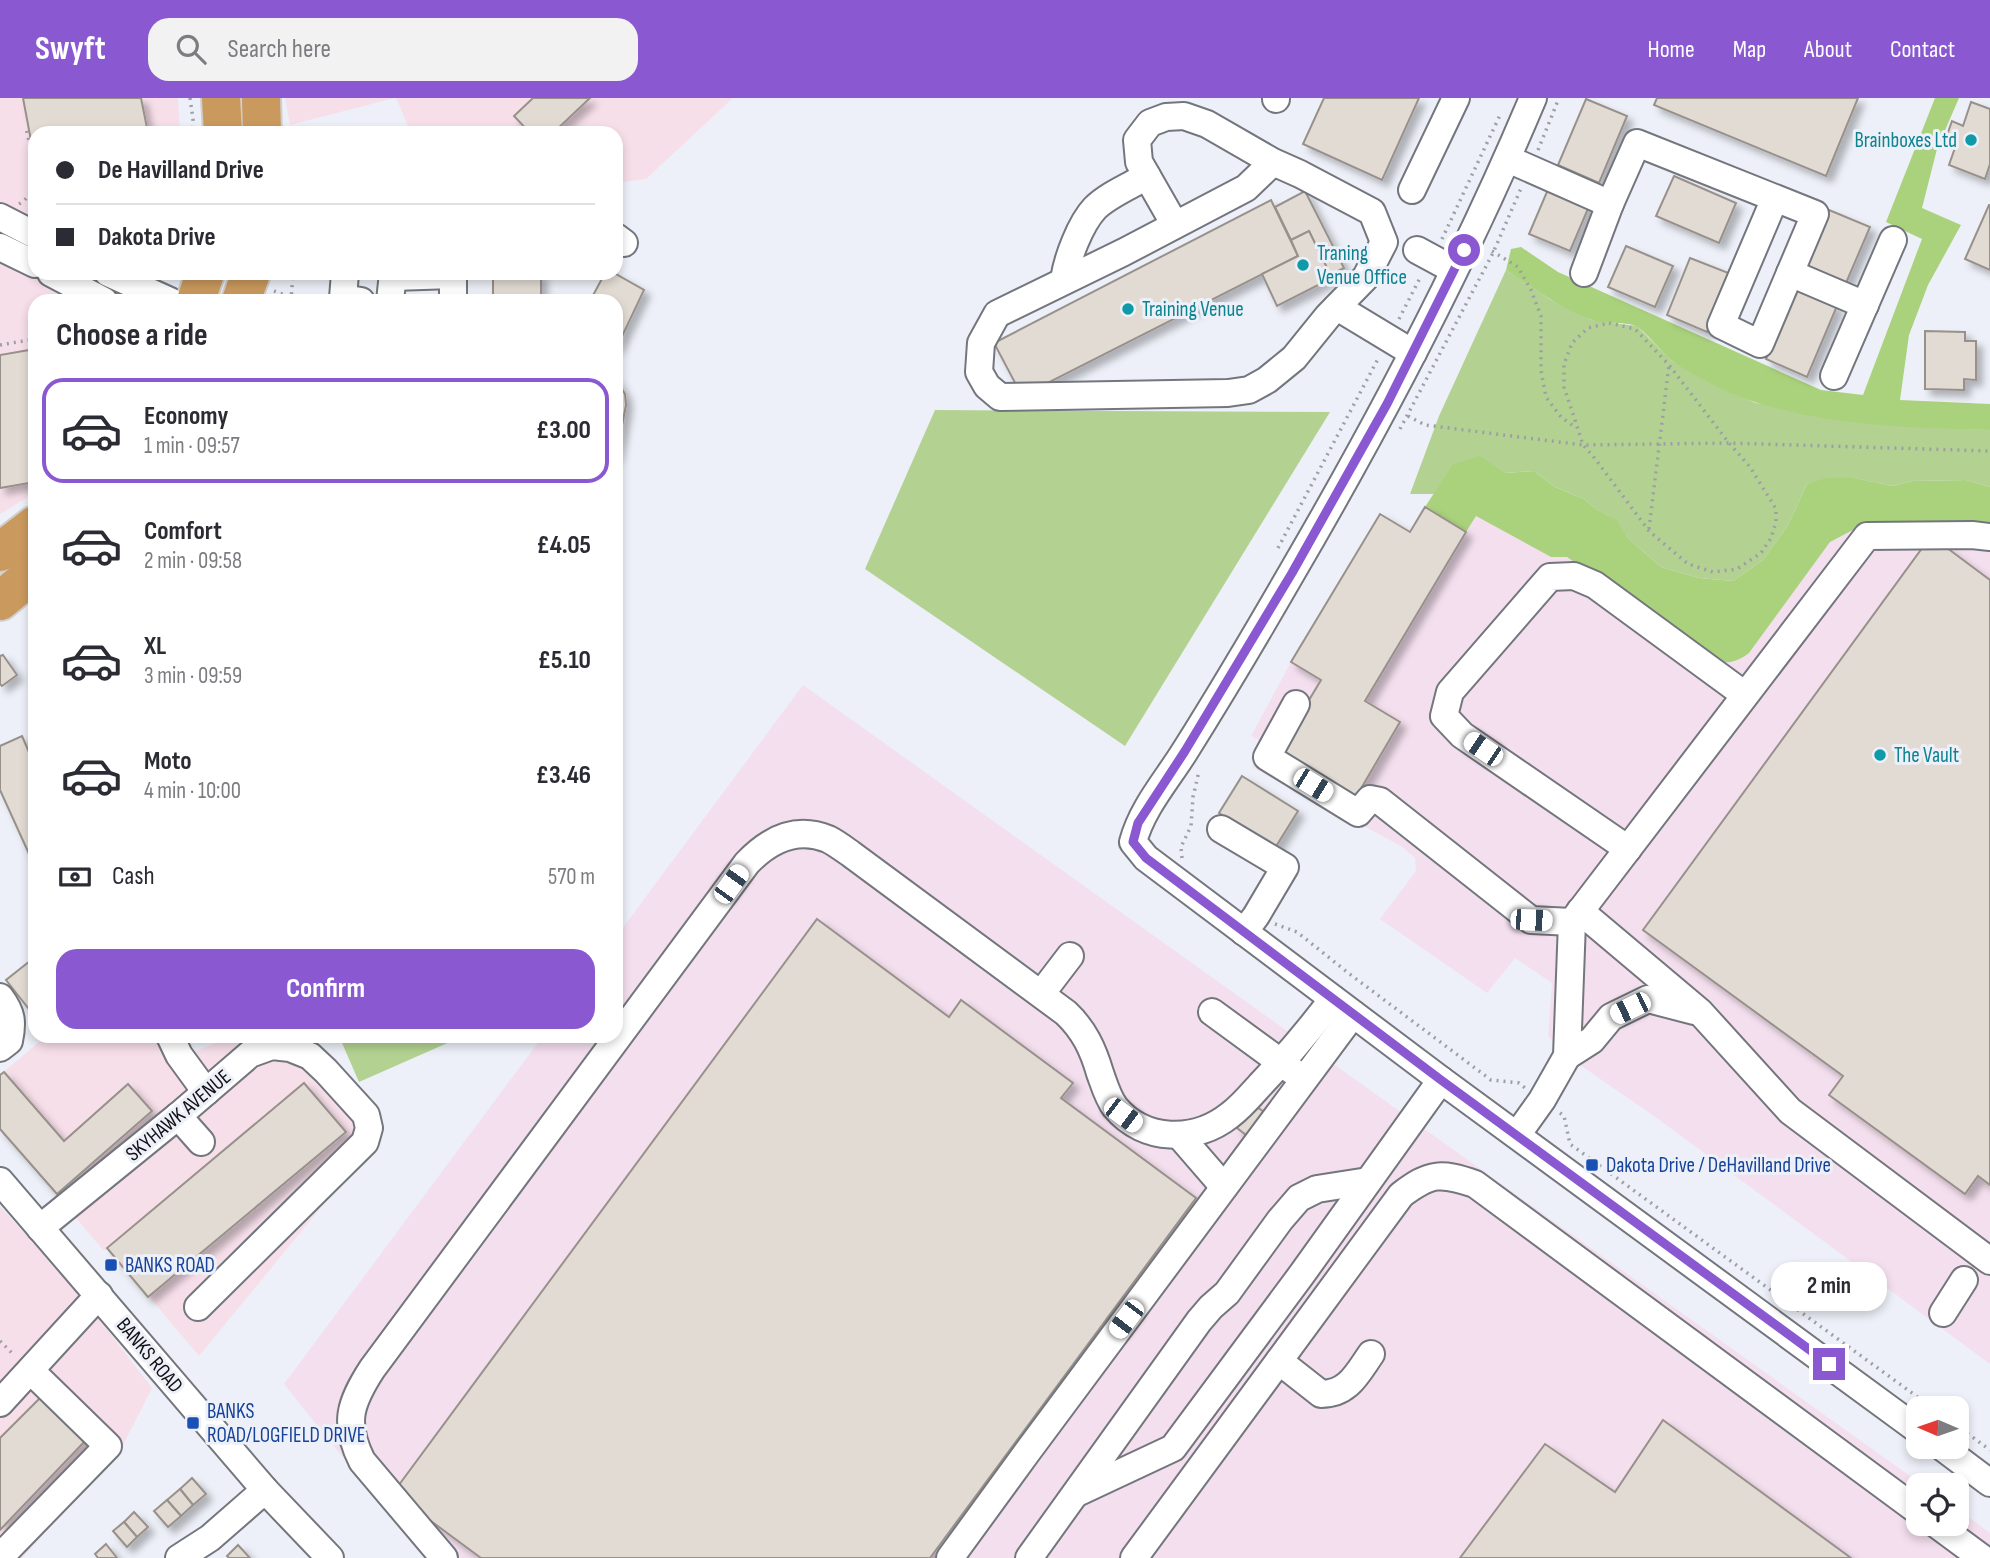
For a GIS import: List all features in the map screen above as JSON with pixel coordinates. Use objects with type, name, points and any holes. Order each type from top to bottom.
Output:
[{"type":"highway","points":[[221,98],[223,126]]},
{"type":"highway","points":[[261,98],[262,126]]},
{"type":"highway","points":[[0,552],[28,530]]},
{"type":"highway","points":[[0,601],[28,578]]},
{"type":"street","points":[[1412,190],[1456,98]]},
{"type":"street","points":[[1533,98],[1508,159],[1387,404],[1292,573],[1185,751],[1138,823],[1133,842],[1146,858],[1343,1007],[1906,1421]]},
{"type":"street","points":[[1175,225],[1139,162],[1137,140],[1150,123],[1167,117],[1184,116],[1207,124],[1273,162],[1372,212],[1384,242],[1366,277],[1294,358],[1267,380],[1249,390],[1216,394],[1000,397],[987,386],[979,372],[981,343],[996,314],[1124,252],[1246,188],[1273,162]]},
{"type":"street","points":[[1584,273],[1637,143],[1775,198],[1815,214],[1760,344],[1721,325],[1775,198]]},
{"type":"street","points":[[1508,159],[1610,204]]},
{"type":"street","points":[[1064,280],[1066,261],[1094,209],[1147,176]]},
{"type":"street","points":[[1835,376],[1893,240]]},
{"type":"street","points":[[0,247],[28,261]]},
{"type":"street","points":[[1424,253],[1454,270]]},
{"type":"street","points":[[1790,273],[1865,305]]},
{"type":"street","points":[[64,280],[89,294]]},
{"type":"street","points":[[124,280],[154,294]]},
{"type":"street","points":[[392,284],[453,283]]},
{"type":"street","points":[[1337,307],[1413,354]]},
{"type":"street","points":[[1517,1135],[1542,1100],[1567,1056],[1576,917],[1867,536],[1990,537]]},
{"type":"street","points":[[1628,849],[1462,735],[1444,716],[1450,692],[1549,577],[1574,576],[1595,585],[1745,695]]},
{"type":"street","points":[[1296,704],[1267,757],[1358,813],[1370,799],[1380,801],[1531,920],[1576,917],[1699,1012],[1790,1111],[1990,1261]]},
{"type":"street","points":[[1221,829],[1285,867],[1244,932]]},
{"type":"street","points":[[623,1030],[759,850],[790,835],[809,834],[829,839],[851,854],[1066,1013],[1080,1026],[1089,1043],[1113,1104],[1136,1125],[1151,1132],[1170,1135],[1192,1133],[1210,1127],[1230,1115],[1281,1063],[1343,1007]]},
{"type":"street","points":[[1041,994],[1070,956]]},
{"type":"street","points":[[0,997],[8,1007],[12,1024],[9,1041],[0,1048]]},
{"type":"street","points":[[1567,1056],[1591,1040],[1612,1017],[1648,999],[1699,1012]]},
{"type":"street","points":[[950,1558],[1304,1080],[1343,1007]]},
{"type":"street","points":[[1212,1012],[1304,1080]]},
{"type":"street","points":[[173,1043],[206,1092]]},
{"type":"street","points":[[444,1558],[362,1461],[353,1443],[350,1428],[351,1408],[372,1369],[614,1043]]},
{"type":"street","name":"SKYHAWK AVENUE","points":[[40,1228],[250,1054],[272,1046],[290,1048],[310,1056],[366,1115],[369,1128],[365,1142],[198,1307]]},
{"type":"street","points":[[1077,1493],[1173,1448],[1441,1080]]},
{"type":"street","points":[[178,1116],[201,1142]]},
{"type":"street","points":[[1179,1135],[1224,1187]]},
{"type":"street","points":[[1134,1558],[1401,1195],[1422,1179],[1451,1175],[1475,1184],[1906,1502]]},
{"type":"street","name":"BANKS ROAD","points":[[0,1181],[265,1490],[330,1558]]},
{"type":"street","points":[[1029,1558],[1199,1321],[1227,1293],[1299,1198],[1317,1189],[1368,1181]]},
{"type":"street","points":[[1943,1313],[1964,1280]]},
{"type":"street","points":[[0,1403],[99,1295]]},
{"type":"street","points":[[1279,1360],[1321,1394],[1331,1394],[1347,1387],[1371,1354]]},
{"type":"street","points":[[0,1557],[108,1446],[31,1371]]},
{"type":"street","points":[[1959,1460],[1990,1483]]},
{"type":"street","points":[[178,1558],[210,1538],[265,1490]]},
{"type":"street","points":[[1952,1536],[1982,1558]]},
{"type":"path","points":[[190,98],[192,126]]},
{"type":"path","points":[[1275,554],[1389,338],[1424,253],[1444,236],[1502,111]]},
{"type":"path","points":[[26,128],[28,138]]},
{"type":"path","points":[[23,221],[28,197]]},
{"type":"path","points":[[1474,230],[1493,253],[1518,267],[1531,290],[1541,316],[1541,371],[1546,397],[1561,417],[1577,428]]},
{"type":"path","points":[[1609,323],[1635,328],[1669,365],[1750,467],[1776,509],[1776,522],[1771,538],[1760,553],[1737,569],[1713,572],[1688,564],[1648,531],[1583,445],[1577,428],[1564,387],[1564,364],[1572,343],[1588,328],[1609,323]]},
{"type":"path","points":[[0,345],[28,340]]},
{"type":"path","points":[[1648,531],[1669,365]]},
{"type":"path","points":[[1387,404],[1425,425],[1583,445],[1729,443],[1990,451]]},
{"type":"path","points":[[1969,1435],[1990,1450]]},
{"type":"shaded area","points":[[0,98],[178,98],[180,126],[28,126],[28,280],[152,280],[146,294],[28,294],[28,497],[0,514]]},
{"type":"shaded area","points":[[285,98],[395,98],[290,125]]},
{"type":"shaded area","points":[[396,98],[733,98],[646,179],[623,182],[623,126],[408,126]]},
{"type":"shaded area","points":[[1425,507],[1466,532],[1476,515],[1551,557],[1567,557],[1714,661],[1749,653],[1830,542],[1853,530],[1881,526],[1990,532],[1990,1364],[1654,1116],[1567,1056],[1548,1036],[1552,983],[1515,958],[1487,993],[1380,919],[1416,871],[1415,858],[1401,846],[1252,767],[1264,743],[1251,736],[1291,662],[1380,514],[1409,532]]},
{"type":"shaded area","points":[[803,685],[1906,1473],[1906,1536],[1969,1536],[1969,1518],[1990,1533],[1990,1558],[430,1558],[382,1506],[284,1384],[538,1043],[623,1043],[623,928]]},
{"type":"shaded area","points":[[38,1043],[166,1043],[175,1060],[215,1043],[317,1043],[367,1145],[360,1160],[199,1356],[108,1248],[104,1251],[0,1129],[0,1075]]},
{"type":"shaded area","points":[[0,1206],[83,1298],[152,1388],[119,1453],[22,1558],[0,1558]]},
{"type":"green space","points":[[1935,98],[1959,98],[1937,149],[1922,208],[1961,225],[1928,285],[1909,335],[1900,400],[1990,404],[1990,430],[1850,422],[1815,417],[1748,400],[1717,387],[1671,360],[1636,326],[1594,321],[1546,297],[1506,270],[1511,249],[1521,247],[1558,272],[1821,390],[1863,395],[1922,239],[1886,222]]},
{"type":"green space","points":[[1506,270],[1551,300],[1591,320],[1637,326],[1672,361],[1716,386],[1756,403],[1938,428],[1990,430],[1990,487],[1966,480],[1913,481],[1892,486],[1849,477],[1807,484],[1788,525],[1763,560],[1733,581],[1699,578],[1661,567],[1628,538],[1616,520],[1584,499],[1555,487],[1534,471],[1505,473],[1440,487],[1434,494],[1410,494],[1439,416]]},
{"type":"green space","points":[[935,410],[1330,412],[1125,746],[865,569]]},
{"type":"green space","points":[[1480,456],[1505,473],[1534,471],[1555,487],[1584,499],[1617,520],[1628,538],[1661,567],[1699,578],[1733,581],[1763,560],[1788,525],[1807,484],[1826,478],[1850,477],[1892,486],[1913,481],[1966,480],[1990,487],[1990,532],[1881,526],[1853,530],[1830,542],[1749,653],[1733,662],[1719,662],[1567,557],[1551,557],[1476,516],[1466,532],[1425,507],[1453,464]]},
{"type":"green space","points":[[342,1043],[447,1043],[359,1082]]},
{"type":"building","points":[[23,98],[141,98],[147,126],[28,126]]},
{"type":"building","points":[[533,98],[590,98],[560,126],[523,126],[514,116]]},
{"type":"building","points":[[1324,98],[1419,98],[1382,180],[1303,144]]},
{"type":"building","points":[[1657,98],[1858,98],[1826,176],[1654,105]]},
{"type":"building","points":[[1586,99],[1627,116],[1599,183],[1558,165]]},
{"type":"building","name":"Brainboxes Ltd","points":[[1971,102],[1990,109],[1990,164],[1985,179],[1949,165],[1957,142],[1946,138],[1952,121],[1963,126]]},
{"type":"building","points":[[1674,176],[1736,203],[1719,243],[1656,216]]},
{"type":"building","points":[[1549,187],[1590,204],[1570,251],[1529,234]]},
{"type":"building","points":[[1305,191],[1344,268],[1330,275],[1309,231],[1291,240],[1275,207]]},
{"type":"building","name":"Training Venue","points":[[1271,200],[1298,256],[1022,396],[994,343]]},
{"type":"building","points":[[1990,205],[1990,270],[1965,259]]},
{"type":"building","points":[[1829,210],[1870,227],[1846,283],[1806,266]]},
{"type":"building","name":"Traning Venue Office","points":[[1309,231],[1332,278],[1277,306],[1262,274],[1298,256],[1291,240]]},
{"type":"building","points":[[1626,246],[1673,266],[1655,307],[1608,287]]},
{"type":"building","points":[[1690,258],[1731,274],[1707,332],[1667,315]]},
{"type":"building","points":[[623,278],[644,290],[623,334],[623,294],[594,294],[601,280]]},
{"type":"building","points":[[493,280],[541,280],[541,294],[493,294]]},
{"type":"building","points":[[1796,288],[1837,306],[1807,377],[1766,359]]},
{"type":"building","points":[[1925,331],[1965,332],[1965,341],[1976,341],[1976,380],[1964,379],[1964,390],[1925,389]]},
{"type":"building","points":[[28,350],[28,483],[0,488],[0,355]]},
{"type":"building","points":[[623,391],[626,405],[623,421]]},
{"type":"building","points":[[1425,507],[1466,532],[1365,701],[1400,722],[1356,797],[1279,750],[1321,680],[1291,662],[1380,514],[1410,532]]},
{"type":"building","name":"The Vault","points":[[1931,536],[1990,580],[1990,1185],[1978,1176],[1965,1194],[1829,1095],[1843,1076],[1643,930]]},
{"type":"building","points":[[3,655],[17,675],[2,686],[0,656]]},
{"type":"building","points":[[22,736],[28,750],[28,852],[0,790],[0,746]]},
{"type":"building","points":[[1242,776],[1298,811],[1275,848],[1219,813]]},
{"type":"building","points":[[817,919],[949,1017],[961,1000],[1073,1083],[1061,1098],[1196,1198],[930,1558],[481,1558],[393,1493]]},
{"type":"building","points":[[28,963],[28,1008],[6,980]]},
{"type":"building","points":[[4,1072],[64,1141],[128,1084],[152,1111],[57,1194],[0,1129],[0,1075]]},
{"type":"building","points":[[304,1083],[346,1132],[148,1297],[107,1248]]},
{"type":"building","points":[[1254,1105],[1267,1114],[1250,1138],[1237,1128]]},
{"type":"building","points":[[43,1395],[87,1439],[0,1530],[0,1438]]},
{"type":"building","points":[[1663,1420],[1851,1558],[1460,1558],[1545,1444],[1615,1492]]},
{"type":"building","points":[[192,1478],[206,1494],[193,1505],[180,1489]]},
{"type":"building","points":[[180,1489],[193,1505],[181,1516],[167,1500]]},
{"type":"building","points":[[167,1500],[181,1516],[168,1527],[154,1511]]},
{"type":"building","points":[[134,1512],[148,1527],[137,1537],[124,1522]]},
{"type":"building","points":[[124,1522],[137,1537],[127,1547],[113,1531]]},
{"type":"building","points":[[106,1544],[117,1558],[98,1558],[95,1554]]},
{"type":"building","points":[[238,1545],[250,1558],[227,1556]]},
{"type":"place","name":"Brainboxes Ltd","points":[[1971,140]]},
{"type":"place","name":"Traning Venue Office","points":[[1303,265]]},
{"type":"place","name":"Training Venue","points":[[1128,309]]},
{"type":"place","name":"The Vault","points":[[1880,755]]},
{"type":"place","name":"Dakota Drive / DeHavilland Drive","points":[[1592,1165]]},
{"type":"place","name":"BANKS ROAD","points":[[111,1265]]},
{"type":"place","name":"BANKS ROAD/LOGFIELD DRIVE","points":[[193,1423]]},
{"type":"route","points":[[1464,250],[1387,404],[1292,573],[1185,751],[1138,823],[1133,842],[1146,858],[1375,1031],[1829,1364]]}]
